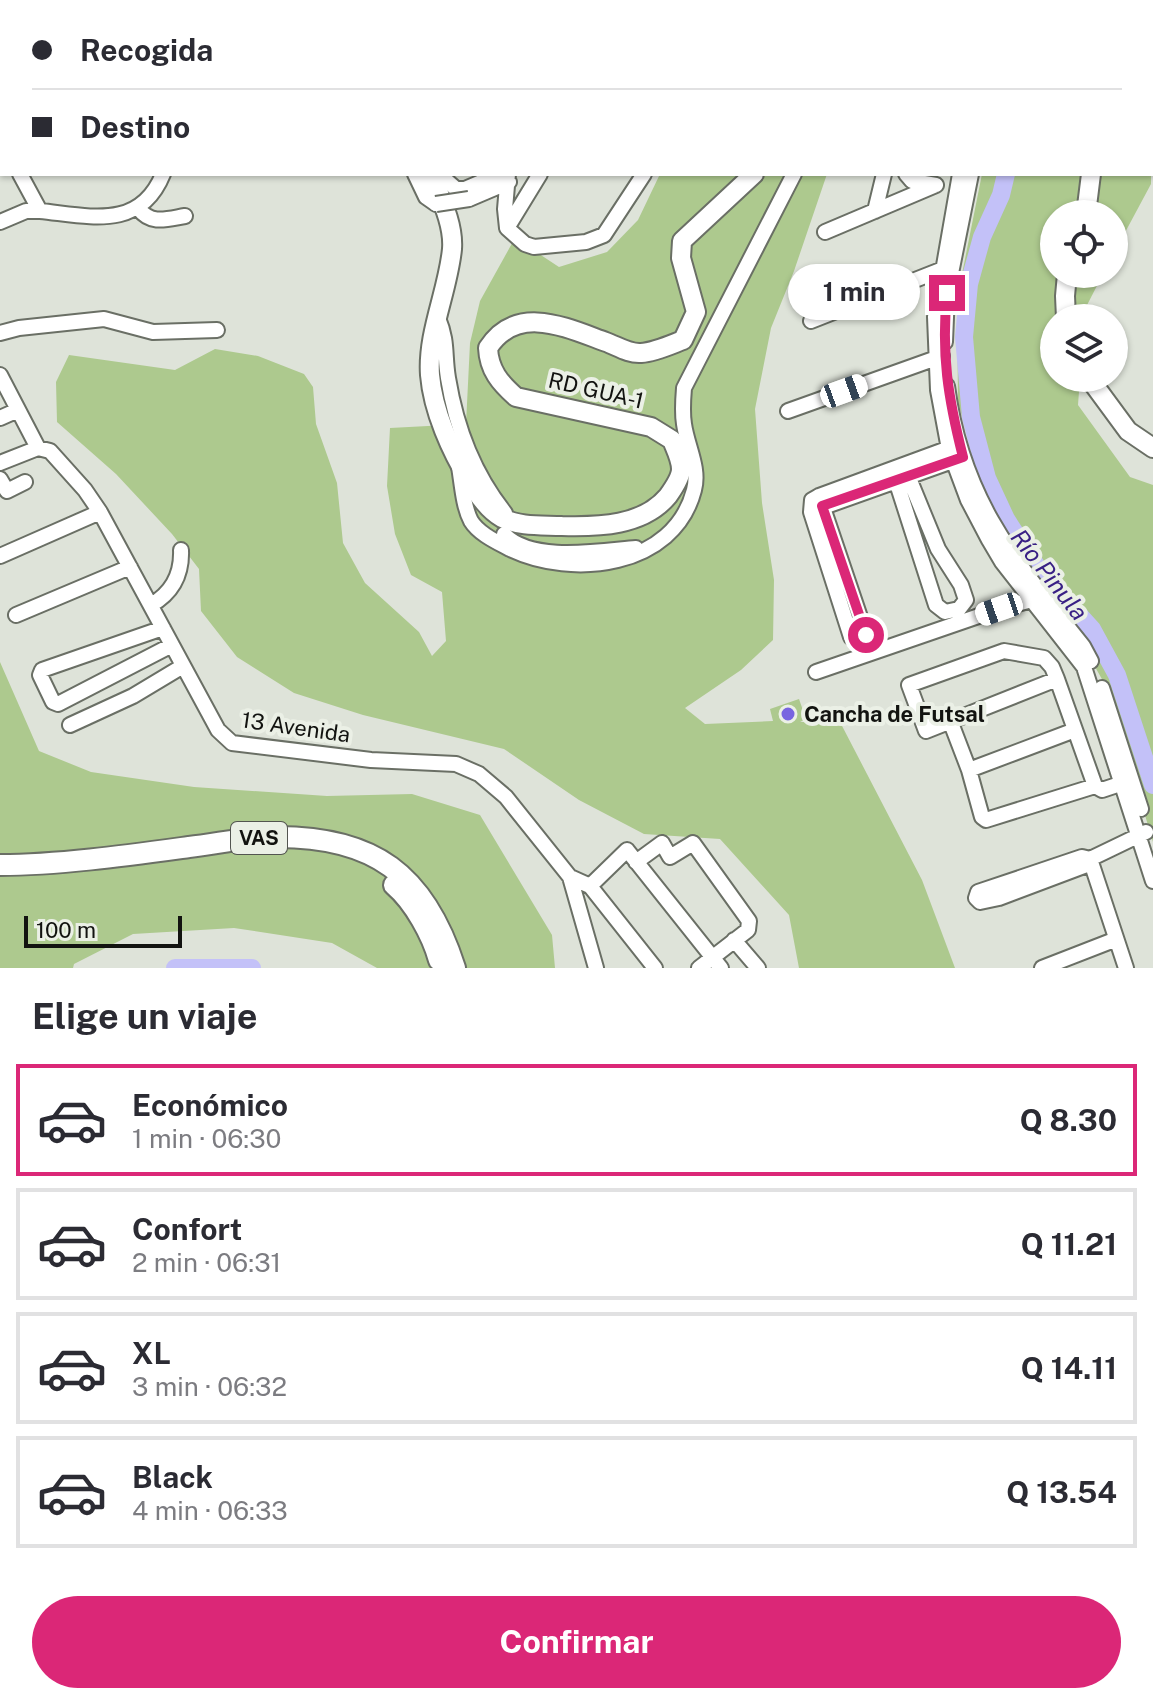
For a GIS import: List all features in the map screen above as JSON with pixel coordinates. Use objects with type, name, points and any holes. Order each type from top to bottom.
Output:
[{"type":"highway","name":"VAS","points":[[0,865],[271,837],[326,841],[374,856],[408,880],[439,924],[455,968]]},
{"type":"highway","name":"VAS","points":[[0,878],[181,861],[272,848],[322,853],[367,867],[398,888],[427,932],[442,968]]},
{"type":"main road","points":[[432,176],[450,228],[452,248],[430,374],[440,418],[457,459],[479,496],[499,512]]},
{"type":"main road","name":"RD GUA-1","points":[[499,512],[520,524],[574,526],[624,522],[659,507],[673,489],[681,470],[672,440],[651,427],[516,397],[501,384],[492,370],[488,348],[504,331],[520,323],[537,320],[641,353],[683,340],[696,312],[681,258],[682,241],[752,176]]},
{"type":"main road","points":[[1088,200],[1091,176]]},
{"type":"main road","points":[[1099,392],[1128,431],[1153,448]]},
{"type":"street","points":[[21,176],[40,211]]},
{"type":"street","points":[[0,222],[26,211],[113,217],[139,209],[162,176]]},
{"type":"street","points":[[416,176],[426,197],[436,204],[469,199],[506,177]]},
{"type":"street","points":[[441,176],[456,189],[506,177]]},
{"type":"street","points":[[507,228],[539,176]]},
{"type":"street","points":[[506,177],[507,228],[525,244],[534,247],[596,240],[609,228],[643,176]]},
{"type":"street","points":[[457,459],[472,522],[492,540],[545,562],[606,564],[636,556],[675,529],[694,490],[696,472],[684,426],[684,388],[793,176]]},
{"type":"street","points":[[875,211],[884,176]]},
{"type":"street","points":[[908,176],[912,181],[936,185]]},
{"type":"street","points":[[825,232],[936,185],[964,179],[935,317],[940,356],[940,402],[968,500],[989,540],[1038,599],[1083,646],[1092,663],[1124,775]]},
{"type":"street","points":[[139,209],[153,221],[185,216]]},
{"type":"street","points":[[811,321],[947,267]]},
{"type":"street","points":[[438,318],[446,336],[447,373],[454,411],[468,454],[499,512],[486,524],[485,533]]},
{"type":"street","points":[[0,333],[19,328],[104,319],[153,332],[217,330]]},
{"type":"street","points":[[788,411],[940,356]]},
{"type":"street","name":"13 Avenida","points":[[0,375],[38,448],[50,451],[100,512],[218,730],[232,743],[371,760],[456,764],[479,774],[506,797],[570,877],[590,886],[655,968]]},
{"type":"street","points":[[0,418],[18,410]]},
{"type":"street","points":[[0,463],[38,448]]},
{"type":"street","points":[[817,505],[956,453]]},
{"type":"street","points":[[900,473],[938,549],[964,591],[966,600],[959,609],[945,612],[936,605],[900,473]]},
{"type":"street","points":[[0,479],[7,491],[25,482]]},
{"type":"street","points":[[817,505],[866,635],[859,642],[851,637],[817,505]]},
{"type":"street","points":[[0,556],[100,512]]},
{"type":"street","points":[[504,534],[512,543],[566,553],[649,547]]},
{"type":"street","points":[[151,605],[173,587],[182,566],[181,550]]},
{"type":"street","points":[[16,615],[130,567]]},
{"type":"street","points":[[816,672],[1038,599]]},
{"type":"street","points":[[1038,599],[1048,619],[1084,667],[1144,833],[1153,881]]},
{"type":"street","points":[[1007,607],[1048,619]]},
{"type":"street","points":[[163,628],[42,670],[40,675],[53,702],[58,704],[93,688],[172,645]]},
{"type":"street","points":[[1057,679],[951,723],[925,730],[910,684],[1004,651],[1044,658],[1057,679],[1095,786],[1102,790],[1124,775]]},
{"type":"street","points":[[70,725],[133,696],[183,666]]},
{"type":"street","points":[[951,723],[982,817],[986,820],[1095,786]]},
{"type":"street","points":[[969,770],[1075,730]]},
{"type":"street","points":[[1144,833],[1153,847]]},
{"type":"street","points":[[1090,859],[1082,857],[978,892],[976,898],[980,902],[999,898],[1084,866],[1090,859],[1144,833]]},
{"type":"street","points":[[636,862],[662,843],[670,857],[693,843],[749,921],[748,930],[734,940],[716,962],[699,968]]},
{"type":"street","points":[[590,886],[627,850],[716,962]]},
{"type":"street","points":[[1090,859],[1114,940],[1126,968]]},
{"type":"street","points":[[570,877],[596,968]]},
{"type":"street","points":[[734,940],[758,968]]},
{"type":"street","points":[[1042,968],[1114,940]]},
{"type":"green space","points":[[659,176],[826,176],[771,328],[755,409],[762,503],[774,580],[773,640],[741,670],[685,708],[705,724],[773,721],[770,709],[799,699],[806,719],[800,722],[840,722],[922,880],[955,968],[799,968],[789,915],[720,839],[644,834],[579,800],[504,749],[363,715],[294,693],[237,657],[201,611],[199,569],[172,534],[116,474],[57,422],[56,382],[69,355],[175,370],[215,349],[258,356],[304,374],[313,387],[316,424],[337,483],[343,543],[365,583],[419,632],[432,656],[446,641],[442,592],[411,575],[395,534],[387,486],[390,428],[466,424],[470,343],[480,301],[515,238],[559,267],[607,252],[638,220]]},
{"type":"green space","points":[[982,176],[1151,176],[1151,184],[1128,227],[1128,200],[1040,200],[1040,288],[1096,288],[1088,304],[1040,304],[1040,392],[1079,392],[1078,405],[1130,477],[1153,485],[1153,842],[1107,688],[1073,628],[1032,573],[983,493],[958,402],[957,299]]},
{"type":"green space","points":[[0,662],[39,751],[91,772],[194,787],[327,796],[412,794],[480,815],[552,935],[555,968],[377,968],[332,943],[234,928],[133,934],[74,964],[73,968],[0,968]]},
{"type":"waterway","name":"Río Pinula","points":[[1006,176],[1001,195],[982,237],[969,284],[964,337],[971,417],[987,478],[1006,519],[1041,573],[1092,629],[1117,675],[1153,785]]},
{"type":"waterway","points":[[175,968],[252,968]]},
{"type":"place","name":"Cancha de Futsal","points":[[788,714]]},
{"type":"route","points":[[866,635],[822,506],[963,457],[949,400],[945,368],[947,293]]}]
